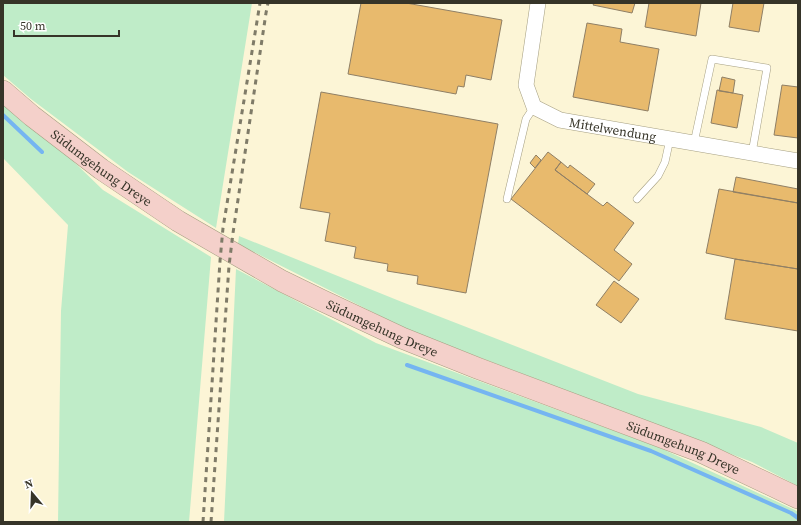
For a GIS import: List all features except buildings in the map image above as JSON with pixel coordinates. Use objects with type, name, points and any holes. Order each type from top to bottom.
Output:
[{"type":"main road","name":"Südumgehung Dreye","points":[[3,91],[32,116],[108,173],[178,221],[282,281],[402,338],[477,368],[701,452],[798,498]]},
{"type":"street","points":[[534,107],[526,85],[538,3]]},
{"type":"street","name":"Mittelwendung","points":[[534,107],[560,120],[798,162]]},
{"type":"lane","points":[[694,143],[712,59],[767,68],[752,154]]},
{"type":"lane","points":[[507,199],[526,119],[534,107]]},
{"type":"lane","points":[[637,199],[658,176],[665,162],[670,139]]},
{"type":"green space","points":[[3,3],[252,3],[216,228],[128,172],[31,99],[3,75]]},
{"type":"green space","points":[[3,104],[71,159],[103,190],[211,257],[189,522],[58,522],[61,311],[68,225],[3,158]]},
{"type":"green space","points":[[239,236],[402,302],[638,394],[761,427],[798,443],[798,486],[752,462],[406,329],[238,244]]},
{"type":"green space","points":[[236,269],[376,343],[658,447],[795,510],[798,512],[798,522],[224,522]]},
{"type":"waterway","points":[[3,115],[42,152]]},
{"type":"waterway","points":[[407,365],[651,451],[791,513],[798,518]]},
{"type":"railway","points":[[203,522],[223,228],[260,3]]},
{"type":"railway","points":[[211,522],[229,266],[268,3]]}]
